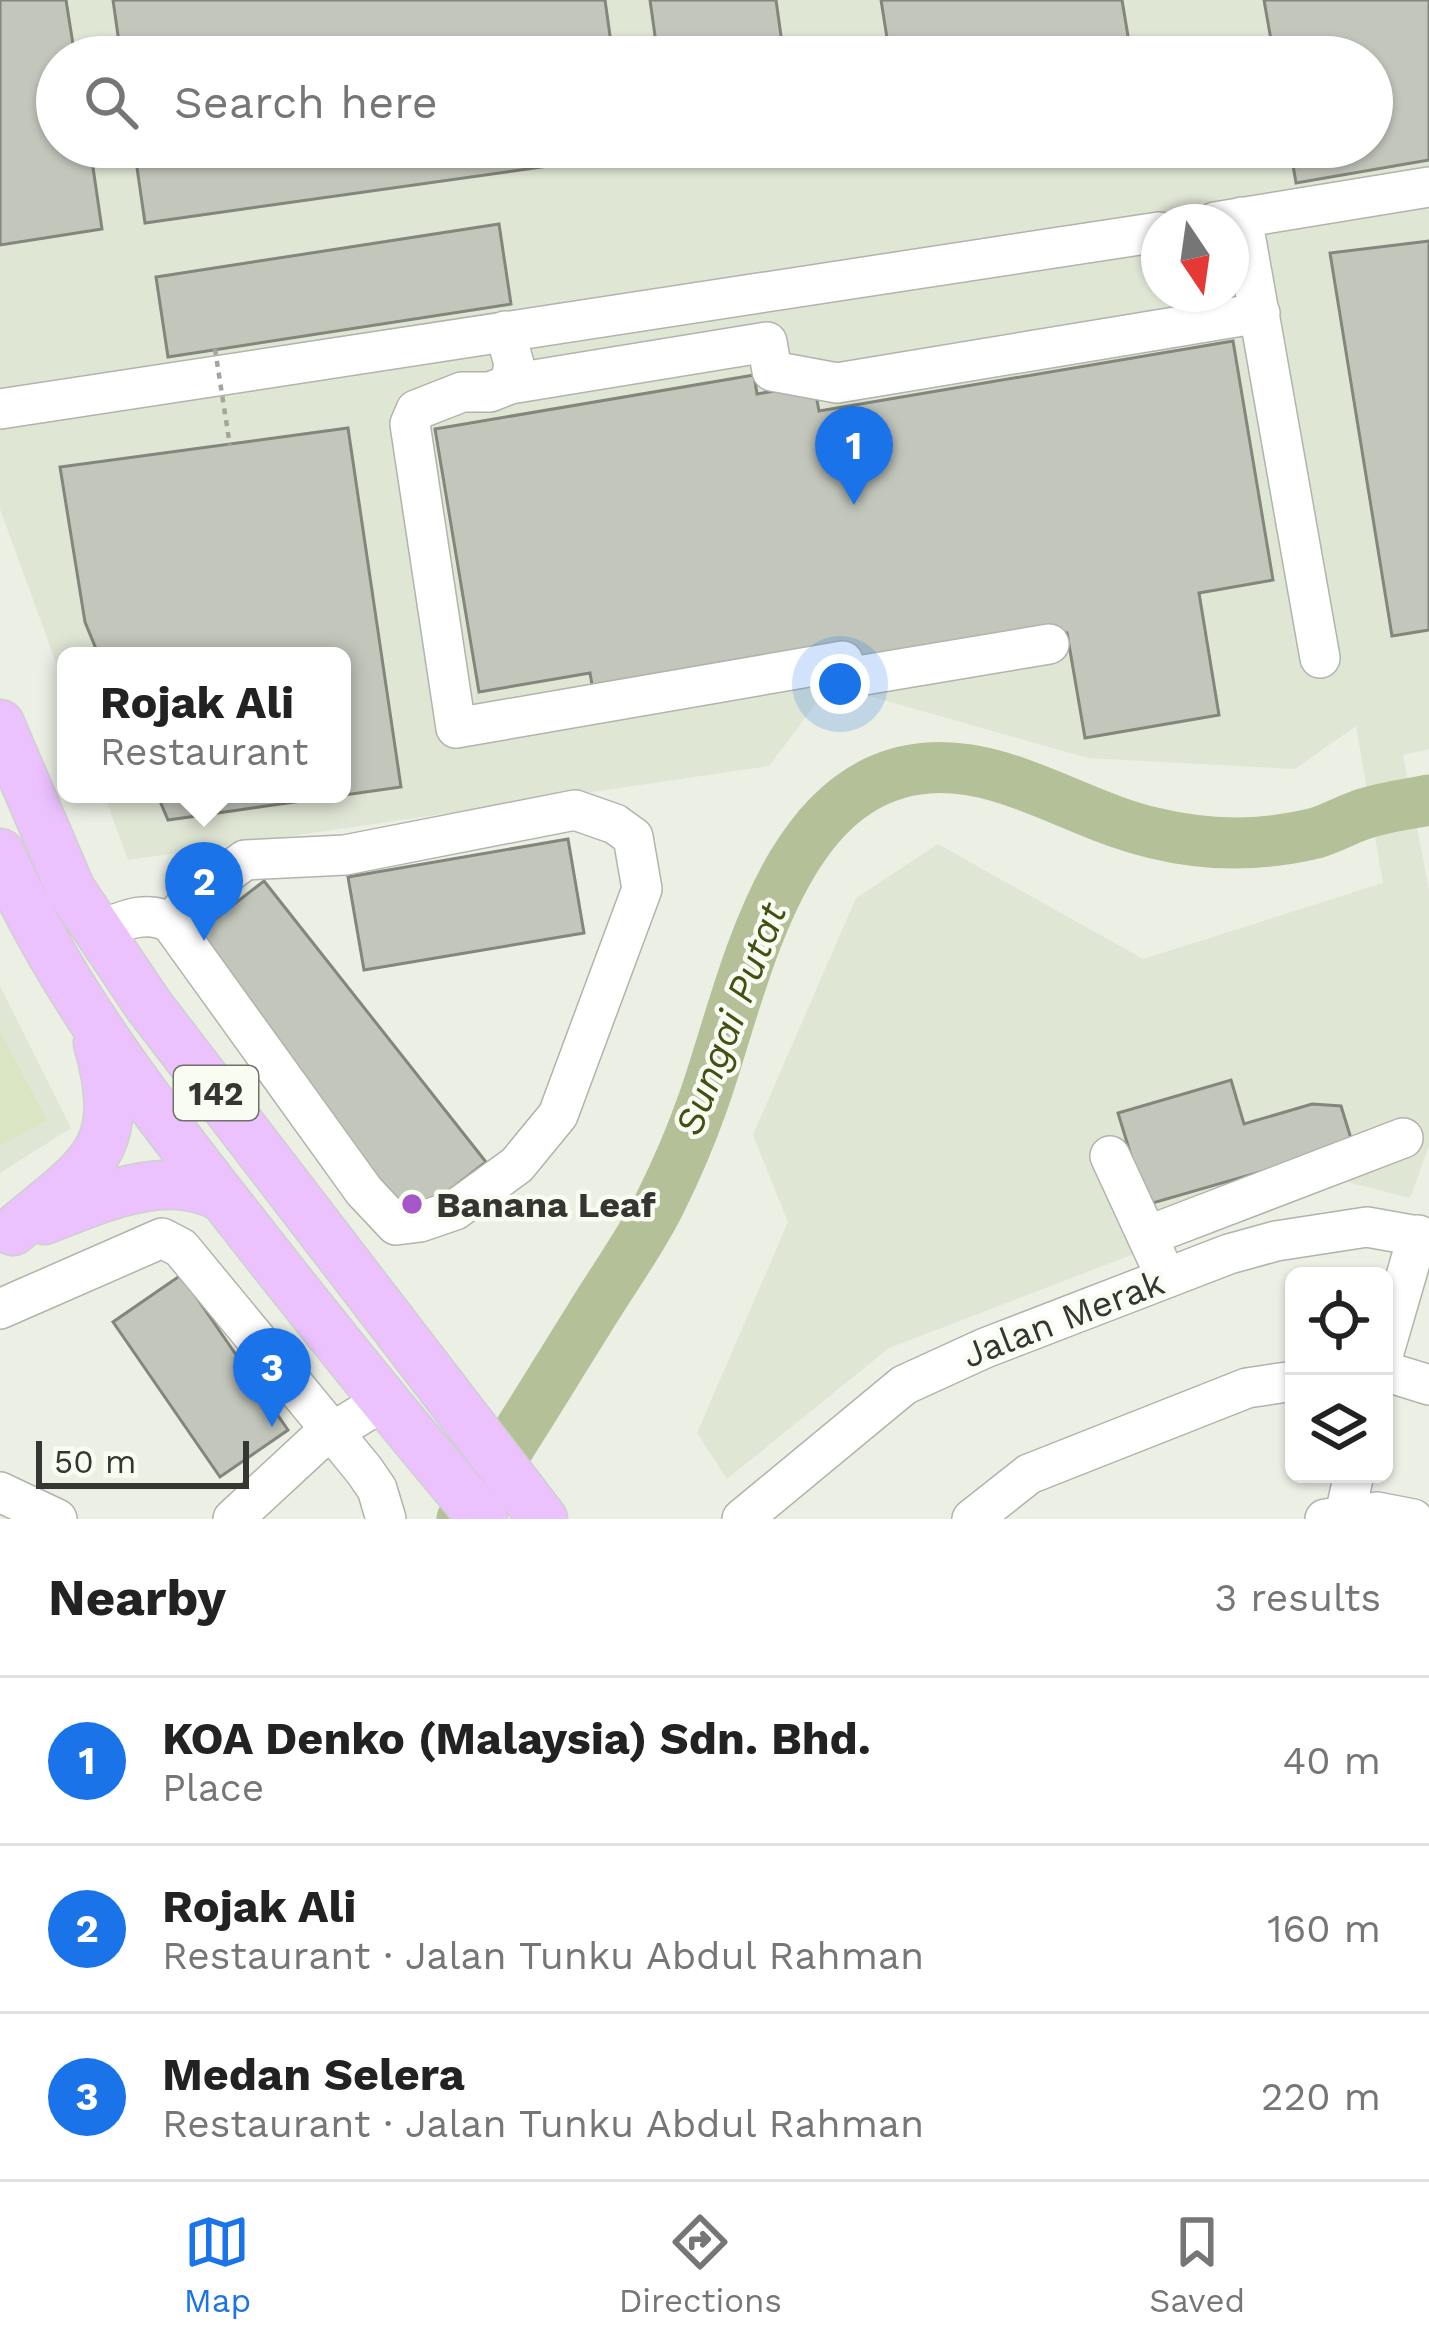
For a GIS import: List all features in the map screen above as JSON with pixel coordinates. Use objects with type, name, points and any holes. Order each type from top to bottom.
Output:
[{"type":"main road","name":"142","points":[[0,724],[58,864],[149,1006],[543,1519]]},
{"type":"main road","name":"142","points":[[0,853],[55,960],[180,1144],[383,1401],[483,1519]]},
{"type":"main road","points":[[7,1233],[88,1197],[180,1144],[185,1122],[176,1082],[77,926],[58,864]]},
{"type":"main road","points":[[7,1233],[79,1176],[111,1120],[110,1086],[98,1042],[55,960]]},
{"type":"main road","points":[[180,1144],[246,1171],[347,1288],[423,1364]]},
{"type":"main road","points":[[7,1233],[151,1186],[191,1184],[223,1198]]},
{"type":"street","points":[[1249,216],[1429,187]]},
{"type":"street","points":[[0,409],[1141,235]]},
{"type":"street","points":[[1249,280],[1260,313],[1320,658]]},
{"type":"street","points":[[1048,644],[846,678],[843,661],[456,728],[410,424],[416,410],[462,392],[490,392],[510,384],[767,341],[772,371],[837,383],[1260,313]]},
{"type":"street","points":[[506,331],[514,364],[510,384]]},
{"type":"street","points":[[98,931],[133,916],[159,916],[171,923],[364,1191],[396,1225],[455,1210],[517,1166],[558,1115],[642,889],[633,837],[615,824],[575,810],[345,854],[245,860],[190,900],[171,923]]},
{"type":"street","points":[[1147,1236],[1402,1138]]},
{"type":"street","points":[[1110,1156],[1166,1278]]},
{"type":"street","name":"Jalan Merak","points":[[742,1519],[904,1385],[964,1356],[1229,1254],[1323,1232],[1367,1228],[1423,1237]]},
{"type":"street","points":[[1393,1325],[1423,1237]]},
{"type":"street","points":[[0,1309],[162,1238],[181,1248],[377,1490],[386,1519]]},
{"type":"street","points":[[1393,1374],[1429,1385]]},
{"type":"street","points":[[972,1519],[1029,1474],[1246,1388],[1285,1382]]},
{"type":"street","points":[[233,1519],[331,1432],[383,1401]]},
{"type":"street","points":[[1350,1483],[1335,1516],[1377,1512],[1413,1519]]},
{"type":"street","points":[[0,1492],[57,1519]]},
{"type":"path","points":[[215,349],[230,446]]},
{"type":"shaded area","points":[[0,0],[1429,0],[1429,749],[1403,755],[1429,890],[1429,1146],[1410,1198],[1332,1178],[889,1348],[727,1479],[697,1433],[788,1222],[753,1135],[856,898],[938,844],[1143,959],[1383,883],[1356,726],[1295,769],[1088,758],[830,685],[769,766],[128,860],[107,803],[351,803],[351,647],[57,647],[57,665],[0,509]]},
{"type":"shaded area","points":[[0,986],[71,1128],[0,1173]]},
{"type":"green space","points":[[0,1032],[47,1120],[0,1146]]},
{"type":"building","points":[[0,0],[66,0],[72,36],[36,36],[36,168],[93,168],[102,229],[0,245]]},
{"type":"building","points":[[113,0],[605,0],[610,36],[118,36]]},
{"type":"building","points":[[650,0],[776,0],[781,36],[655,36]]},
{"type":"building","points":[[881,0],[1122,0],[1128,36],[887,36]]},
{"type":"building","points":[[1264,0],[1429,0],[1429,160],[1393,166],[1393,36],[1270,36]]},
{"type":"building","points":[[137,168],[534,168],[145,223]]},
{"type":"building","points":[[1294,168],[1383,168],[1296,183]]},
{"type":"building","points":[[499,224],[511,304],[168,357],[156,277]]},
{"type":"building","points":[[1429,241],[1429,630],[1392,636],[1330,253]]},
{"type":"building","points":[[1233,341],[1273,580],[1199,593],[1219,715],[1085,738],[1067,633],[854,669],[594,696],[590,673],[479,692],[435,429],[754,375],[757,394],[814,384],[819,411]]},
{"type":"building","points":[[348,428],[401,787],[351,794],[351,647],[95,647],[85,622],[60,467]]},
{"type":"building","points":[[161,803],[288,803],[168,820]]},
{"type":"building","points":[[568,839],[584,933],[364,970],[348,877]]},
{"type":"building","points":[[264,881],[486,1162],[410,1221],[188,940]]},
{"type":"building","points":[[1231,1080],[1244,1124],[1312,1104],[1341,1106],[1353,1145],[1146,1205],[1118,1113]]},
{"type":"building","points":[[181,1275],[288,1430],[220,1477],[113,1322]]},
{"type":"waterway","name":"Sungai Putat","points":[[462,1519],[660,1203],[698,1115],[752,950],[775,897],[802,849],[836,809],[877,781],[928,768],[957,768],[1014,781],[1154,833],[1235,843],[1316,833],[1366,813],[1429,800]]},
{"type":"place","name":"KOA Denko (Malaysia) Sdn. Bhd.","points":[[854,505]]},
{"type":"place","name":"Rojak Ali","points":[[204,941]]},
{"type":"place","name":"Banana Leaf","points":[[412,1204]]},
{"type":"place","name":"Medan Selera","points":[[272,1427]]}]
